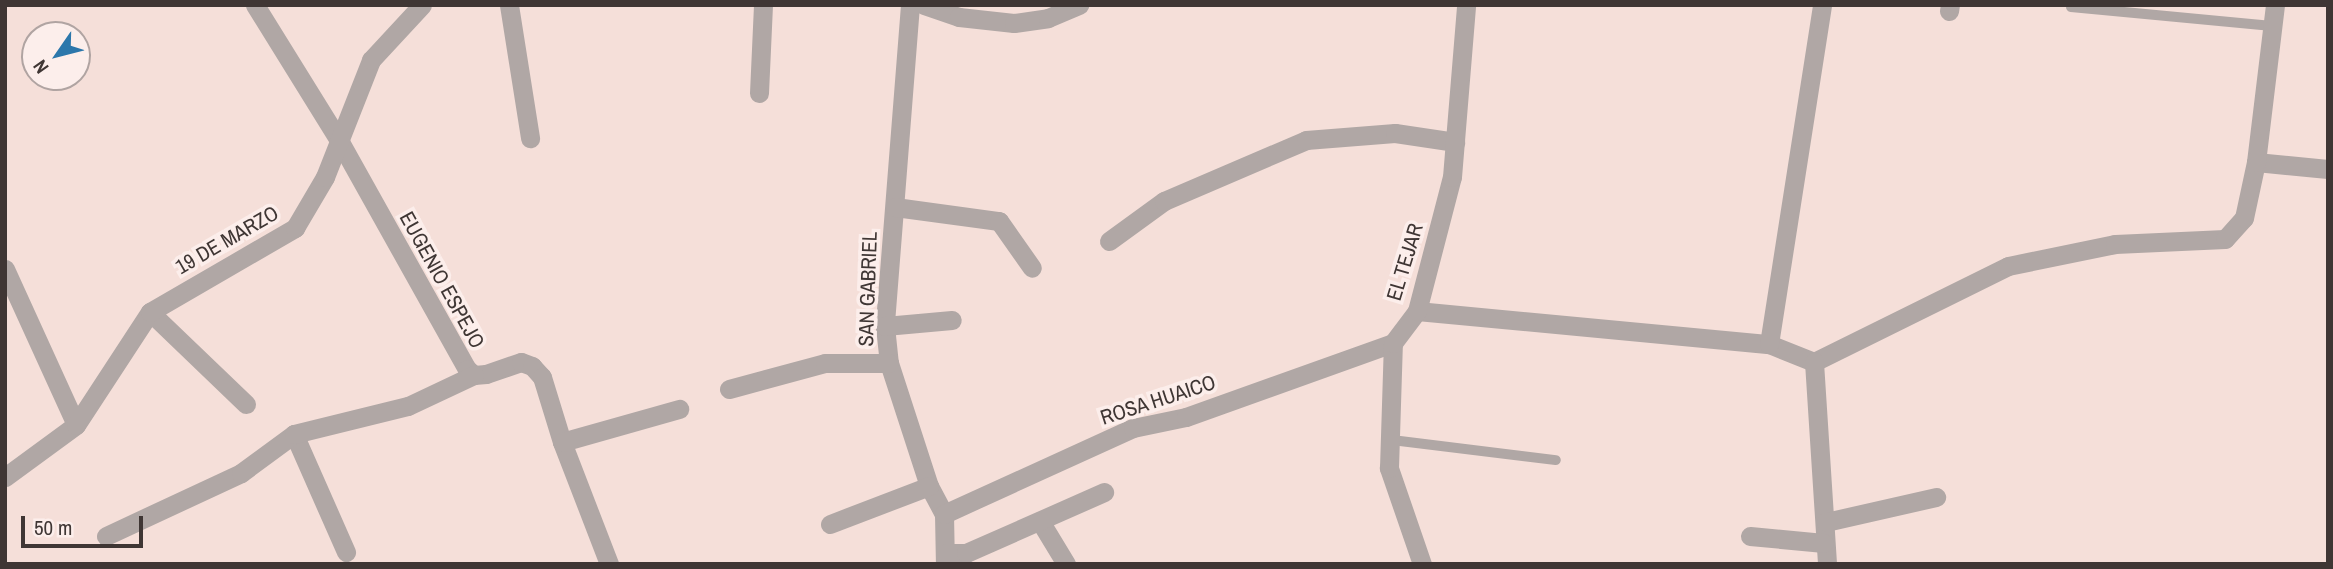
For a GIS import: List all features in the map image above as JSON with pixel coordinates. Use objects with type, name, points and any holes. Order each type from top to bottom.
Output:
[{"type":"street","name":"EUGENIO ESPEJO","points":[[255,5],[340,142],[458,357],[474,375],[521,362],[532,366],[542,377],[562,442],[609,564]]},
{"type":"street","name":"19 DE MARZO","points":[[5,477],[76,425],[150,312],[295,228],[315,198],[340,142],[371,60],[422,5]]},
{"type":"street","points":[[509,5],[530,138]]},
{"type":"street","points":[[759,93],[763,5]]},
{"type":"street","name":"SAN GABRIEL","points":[[910,5],[885,326],[889,363],[929,486],[944,514],[946,558]]},
{"type":"street","points":[[924,5],[959,17],[1014,23],[1048,18],[1079,5]]},
{"type":"street","name":"EL TEJAR","points":[[1393,343],[1417,311],[1452,177],[1466,5]]},
{"type":"street","points":[[1769,344],[1822,5]]},
{"type":"street","points":[[1417,311],[1769,344],[1814,362],[2008,266],[2115,244],[2225,239],[2244,218],[2256,162],[2275,5]]},
{"type":"street","points":[[1109,241],[1164,201],[1307,140],[1395,133],[1455,142]]},
{"type":"street","points":[[2256,162],[2328,169]]},
{"type":"street","points":[[895,206],[999,221],[1032,268]]},
{"type":"street","points":[[5,269],[76,425]]},
{"type":"street","points":[[150,312],[246,404]]},
{"type":"street","points":[[885,326],[952,320]]},
{"type":"street","points":[[1393,343],[1392,440],[1388,468],[1422,564]]},
{"type":"street","name":"ROSA HUAICO","points":[[944,514],[1133,428],[1186,417],[1393,343]]},
{"type":"street","points":[[1814,362],[1827,564]]},
{"type":"street","points":[[729,388],[825,363],[889,363]]},
{"type":"street","points":[[106,536],[241,472],[293,434],[408,406],[474,375]]},
{"type":"street","points":[[562,442],[679,409]]},
{"type":"street","points":[[293,434],[346,552]]},
{"type":"street","points":[[830,524],[929,486]]},
{"type":"street","points":[[946,558],[966,553],[1104,492]]},
{"type":"street","points":[[1826,522],[1936,497]]},
{"type":"street","points":[[1040,521],[1066,564]]},
{"type":"street","points":[[1750,536],[1825,543]]},
{"type":"lane","points":[[2071,7],[2272,26]]},
{"type":"lane","points":[[1392,440],[1556,460]]}]
